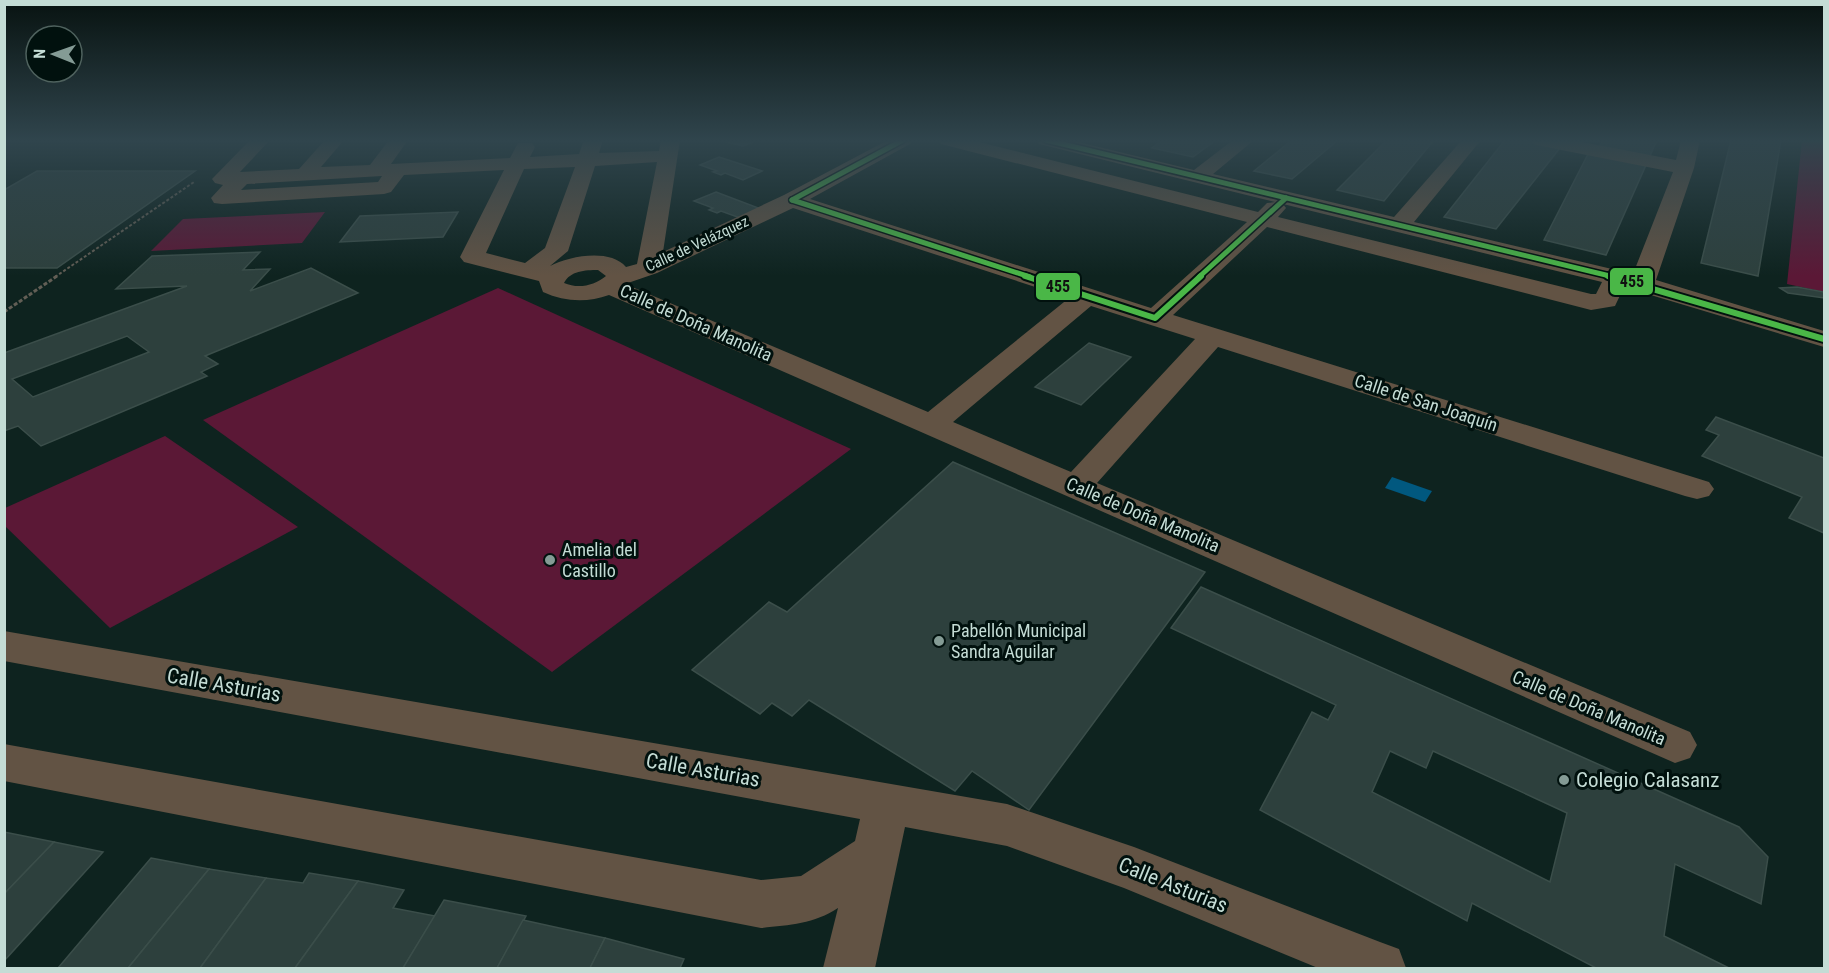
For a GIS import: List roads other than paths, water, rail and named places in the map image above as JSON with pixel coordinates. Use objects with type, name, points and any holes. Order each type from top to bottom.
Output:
[{"type":"street","points":[[230,185],[222,198],[384,188],[386,185]]},
{"type":"street","points":[[506,185],[471,256],[529,271],[556,251],[579,185]]},
{"type":"street","points":[[648,268],[662,185]]},
{"type":"street","name":"Calle de Velázquez","points":[[529,271],[552,277],[550,282],[552,287],[568,293],[591,292],[648,268],[819,185]]},
{"type":"street","points":[[1131,185],[1591,302],[1606,301],[1616,278]]},
{"type":"street","points":[[1233,185],[1642,284],[1821,344]]},
{"type":"street","points":[[1399,226],[1433,185]]},
{"type":"street","points":[[1642,284],[1678,185]]},
{"type":"street","points":[[1155,318],[1286,198]]},
{"type":"street","name":"Calle de San Joaquín","points":[[792,200],[1155,318],[1698,489]]},
{"type":"street","name":"Calle de Doña Manolita","points":[[614,281],[622,293],[1675,745]]},
{"type":"street","points":[[931,425],[1087,296]]},
{"type":"street","points":[[1076,486],[1213,336]]},
{"type":"street","name":"Calle Asturias","points":[[9,651],[1007,825],[1134,869],[1380,969]]},
{"type":"street","points":[[4,762],[761,904],[809,899],[875,854]]},
{"type":"street","points":[[849,969],[887,803]]},
{"type":"water","points":[[1392,477],[1432,491],[1425,502],[1385,488]]},
{"type":"place","name":"Amelia del Castillo","points":[[550,560]]},
{"type":"place","name":"Pabellón Municipal Sandra Aguilar","points":[[939,641]]},
{"type":"place","name":"Colegio Calasanz","points":[[1564,780]]}]
